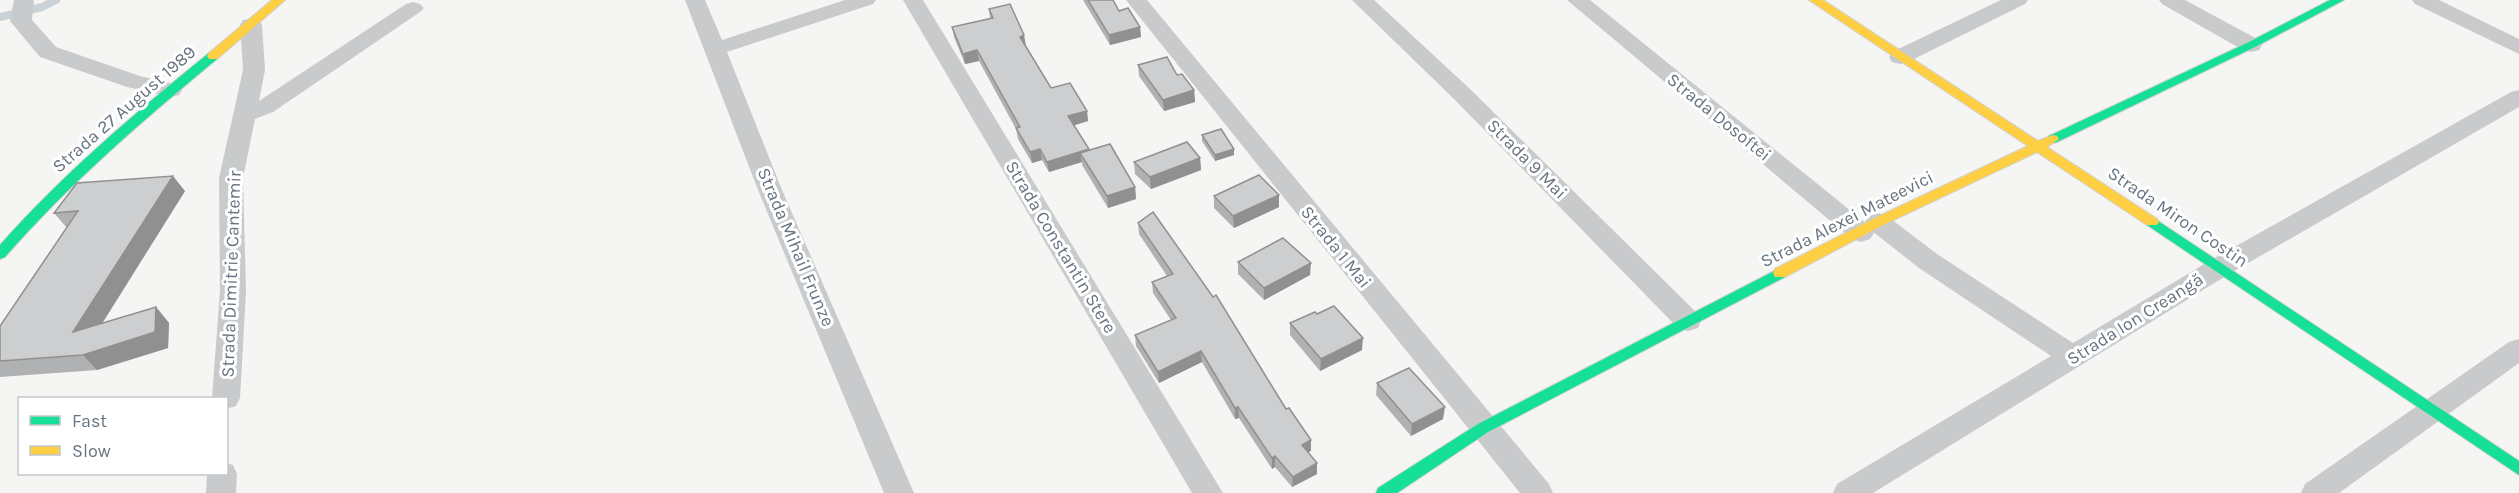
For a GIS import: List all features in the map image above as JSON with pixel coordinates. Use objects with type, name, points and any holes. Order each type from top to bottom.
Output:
[{"type":"street","name":"Strada 27 August 1989","points":[[0,254],[60,189],[107,143],[279,0]]},
{"type":"street","name":"Strada Mihail Frunze","points":[[695,0],[770,190],[899,493]]},
{"type":"street","points":[[715,49],[866,0]]},
{"type":"street","name":"Strada Constantin Stere","points":[[913,0],[1209,493]]},
{"type":"street","name":"Strada 1 Mai","points":[[1136,0],[1538,493]]},
{"type":"street","name":"Strada 9 Mai","points":[[1362,0],[1462,94],[1688,321]]},
{"type":"street","name":"Strada Dosoftei","points":[[1577,0],[1869,228],[1928,261],[2074,357]]},
{"type":"street","name":"Strada Miron Costin","points":[[1815,0],[2037,145],[2519,469]]},
{"type":"street","points":[[1900,57],[2018,0]]},
{"type":"street","points":[[2169,0],[2251,45]]},
{"type":"street","name":"Strada Alexei Mateevici","points":[[1384,493],[1483,428],[1688,321],[2037,145],[2251,45],[2338,0]]},
{"type":"street","points":[[2422,0],[2519,46]]},
{"type":"street","points":[[23,7],[21,21],[48,52],[135,82],[171,90]]},
{"type":"street","points":[[245,115],[266,107],[413,8]]},
{"type":"street","name":"Strada Dimitrie Cantemir","points":[[226,397],[233,291],[231,178],[254,70],[251,25]]},
{"type":"street","name":"Strada Ion Creangă","points":[[1848,493],[2220,267],[2519,97]]},
{"type":"street","points":[[2316,493],[2519,349]]},
{"type":"street","points":[[220,493],[222,475]]},
{"type":"building","points":[[1088,0],[1113,0],[1119,11],[1128,8],[1140,27],[1109,35]]},
{"type":"building","points":[[1010,4],[1024,35],[1020,37],[1051,88],[1070,83],[1087,111],[1068,116],[1089,149],[1047,162],[1040,149],[1030,152],[1016,128],[1020,127],[977,50],[963,54],[952,27],[993,18],[989,9]]},
{"type":"building","points":[[1167,57],[1177,75],[1182,74],[1194,90],[1163,100],[1138,65]]},
{"type":"building","points":[[1221,129],[1234,149],[1215,155],[1202,135]]},
{"type":"building","points":[[1187,142],[1200,158],[1150,177],[1134,162]]},
{"type":"building","points":[[1110,144],[1135,187],[1107,196],[1080,153]]},
{"type":"building","points":[[1259,175],[1279,195],[1233,216],[1214,196]]},
{"type":"building","points":[[173,176],[73,332],[156,307],[155,332],[83,355],[0,361],[0,326],[78,211],[54,213],[77,183]]},
{"type":"building","points":[[1153,212],[1213,297],[1216,295],[1286,409],[1289,408],[1311,440],[1302,445],[1317,463],[1293,477],[1275,456],[1272,458],[1238,407],[1235,408],[1201,351],[1158,372],[1135,335],[1176,318],[1152,282],[1173,274],[1138,223]]},
{"type":"building","points":[[1283,238],[1311,263],[1264,288],[1238,262]]},
{"type":"building","points":[[1334,306],[1363,338],[1321,359],[1290,323]]},
{"type":"building","points":[[1409,368],[1445,407],[1412,424],[1377,383]]},
{"type":"waterway","points":[[0,17],[42,7],[56,0]]},
{"type":"traffic: fast","points":[[2053,139],[2251,45],[2338,0]]},
{"type":"traffic: fast","points":[[0,254],[75,175],[129,126],[213,56]]},
{"type":"traffic: fast","points":[[2152,222],[2519,469]]},
{"type":"traffic: fast","points":[[1384,493],[1483,428],[1780,273]]},
{"type":"traffic: slow","points":[[213,56],[279,0]]},
{"type":"traffic: slow","points":[[1815,0],[2152,222]]},
{"type":"traffic: slow","points":[[1780,273],[1878,222],[2053,139]]}]
